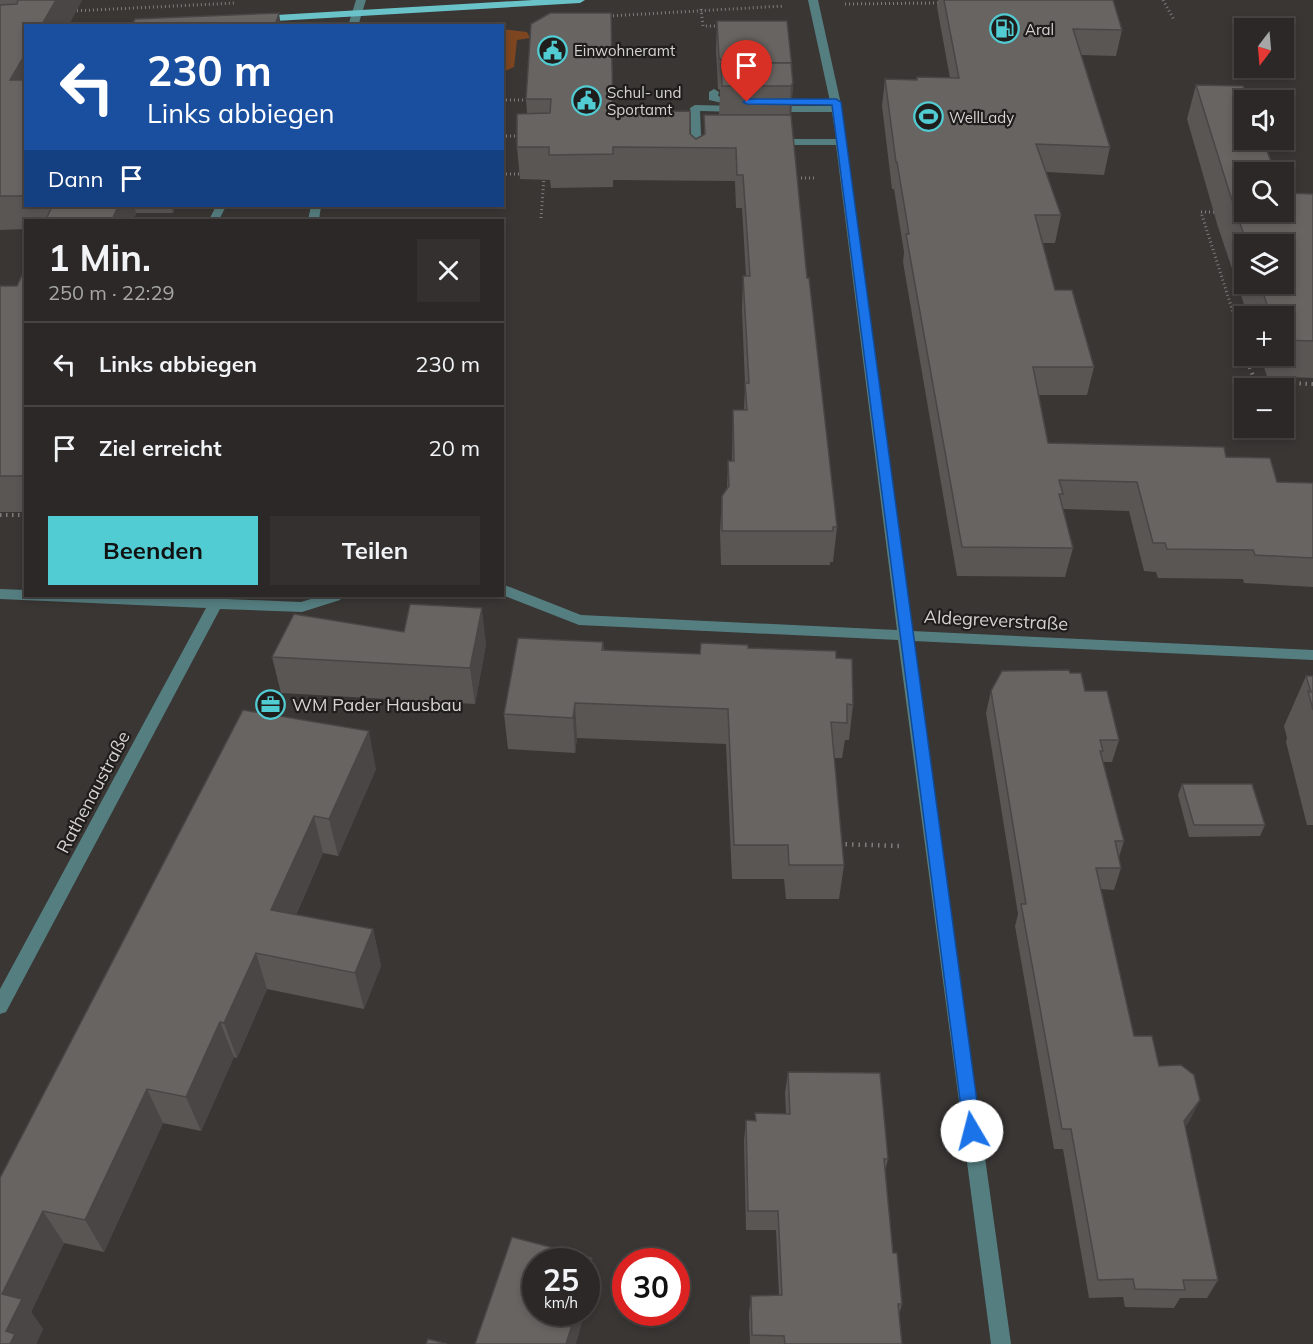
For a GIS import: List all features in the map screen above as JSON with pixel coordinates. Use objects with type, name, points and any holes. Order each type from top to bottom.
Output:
[{"type":"main road","points":[[251,20],[580,0]]},
{"type":"street","points":[[353,24],[362,0]]},
{"type":"street","points":[[814,2],[837,105],[905,636],[1001,1344]]},
{"type":"street","points":[[714,92],[713,98],[725,102],[756,105]]},
{"type":"street","points":[[697,166],[701,142],[695,108],[837,105]]},
{"type":"street","points":[[763,142],[841,142]]},
{"type":"street","name":"Aldegreverstraße","points":[[504,590],[579,620],[1313,655]]},
{"type":"street","points":[[0,594],[24,595]]},
{"type":"street","points":[[95,597],[219,599],[302,607],[332,597]]},
{"type":"street","name":"Rathenaustraße","points":[[0,1006],[219,599]]},
{"type":"path","points":[[1163,0],[1174,20]]},
{"type":"path","points":[[69,11],[242,2]]},
{"type":"path","points":[[726,26],[703,27],[701,9],[814,2],[944,3]]},
{"type":"path","points":[[504,100],[527,100],[528,90]]},
{"type":"path","points":[[504,136],[525,136]]},
{"type":"path","points":[[541,218],[544,173]]},
{"type":"path","points":[[504,174],[524,174]]},
{"type":"path","points":[[789,178],[846,178]]},
{"type":"path","points":[[1223,213],[1200,212],[1234,316]]},
{"type":"path","points":[[1250,366],[1255,382],[1313,384]]},
{"type":"path","points":[[0,515],[24,515]]},
{"type":"path","points":[[834,844],[934,847]]},
{"type":"shaded area","points":[[504,29],[527,32],[530,38],[517,40],[514,67],[504,72]]},
{"type":"building","points":[[18,0],[56,0],[42,24],[24,24],[24,56],[10,80],[24,80],[24,196],[0,196],[0,5],[17,4]]},
{"type":"building","points":[[944,0],[1113,0],[1122,30],[1073,29],[1110,147],[1036,144],[1061,215],[1035,215],[1055,290],[1072,290],[1094,367],[1033,367],[1048,443],[1224,447],[1226,457],[1270,458],[1277,482],[1313,483],[1313,558],[1255,555],[1253,550],[1167,549],[1165,543],[1153,543],[1137,482],[1059,480],[1063,494],[1059,494],[1073,548],[962,547],[906,234],[909,234],[896,162],[885,79],[959,78]]},
{"type":"building","points":[[279,13],[276,24],[133,24],[135,19]]},
{"type":"building","points":[[550,13],[611,13],[613,112],[690,111],[690,134],[696,139],[705,134],[704,115],[791,115],[807,278],[809,278],[837,527],[833,527],[833,531],[722,531],[722,496],[729,486],[728,461],[734,461],[733,410],[747,410],[745,383],[749,383],[743,276],[750,276],[743,175],[737,175],[736,148],[613,147],[613,154],[549,155],[549,147],[517,147],[517,114],[550,113],[551,99],[526,99],[531,24]]},
{"type":"building","points":[[717,21],[787,21],[792,68],[791,63],[722,63],[719,58]]},
{"type":"building","points":[[721,63],[791,63],[793,83],[791,86],[722,86]]},
{"type":"building","points":[[1196,85],[1243,86],[1245,90],[1234,90],[1234,150],[1267,150],[1271,162],[1234,162],[1234,206]]},
{"type":"building","points":[[1294,193],[1313,194],[1313,341],[1294,340],[1294,306],[1268,306],[1263,294],[1294,294],[1294,234],[1244,234],[1240,222],[1294,222]]},
{"type":"building","points":[[52,207],[118,207],[112,219],[46,219]]},
{"type":"building","points":[[24,270],[24,476],[0,476],[0,286],[17,286]]},
{"type":"building","points":[[410,604],[482,608],[470,668],[272,657],[294,614],[404,632]]},
{"type":"building","points":[[518,638],[603,642],[602,650],[700,654],[701,643],[748,645],[748,648],[836,651],[836,658],[852,659],[853,705],[847,704],[847,723],[831,722],[844,865],[789,865],[788,845],[734,845],[728,709],[575,703],[573,718],[504,714]]},
{"type":"building","points":[[1069,670],[1070,673],[1081,673],[1085,691],[1107,691],[1119,740],[1100,740],[1103,751],[1100,751],[1124,841],[1115,841],[1121,868],[1096,868],[1134,1036],[1152,1036],[1159,1066],[1181,1065],[1194,1075],[1200,1100],[1184,1121],[1218,1280],[1183,1280],[1185,1290],[1135,1289],[1133,1279],[1098,1280],[1071,1129],[1062,1129],[1021,904],[1026,904],[991,691],[1002,671]]},
{"type":"building","points":[[1306,676],[1313,676],[1313,710],[1308,691],[1311,692]]},
{"type":"building","points":[[243,710],[369,731],[329,819],[314,816],[271,910],[373,929],[355,973],[256,953],[224,1023],[220,1022],[186,1097],[147,1089],[85,1220],[43,1211],[2,1294],[22,1299],[6,1331],[15,1334],[10,1344],[0,1344],[0,1178]]},
{"type":"building","points":[[1182,784],[1252,784],[1265,825],[1194,825]]},
{"type":"building","points":[[788,1072],[880,1073],[888,1159],[884,1159],[893,1253],[897,1253],[902,1304],[898,1304],[902,1344],[785,1344],[784,1336],[752,1335],[751,1296],[782,1295],[778,1211],[748,1211],[746,1120],[756,1121],[755,1113],[790,1114]]},
{"type":"building","points":[[512,1237],[554,1248],[522,1248],[522,1326],[572,1326],[566,1344],[475,1344]]},
{"type":"building","points":[[428,1339],[447,1344],[426,1344]]},
{"type":"place","name":"Aral","points":[[1004,29]]},
{"type":"place","name":"Einwohneramt","points":[[553,50]]},
{"type":"place","name":"Schul- und Sportamt","points":[[586,101]]},
{"type":"place","name":"WellLady","points":[[928,117]]},
{"type":"place","name":"WM Pader Hausbau","points":[[271,704]]},
{"type":"route","points":[[747,102],[836,102],[972,1131]]}]
